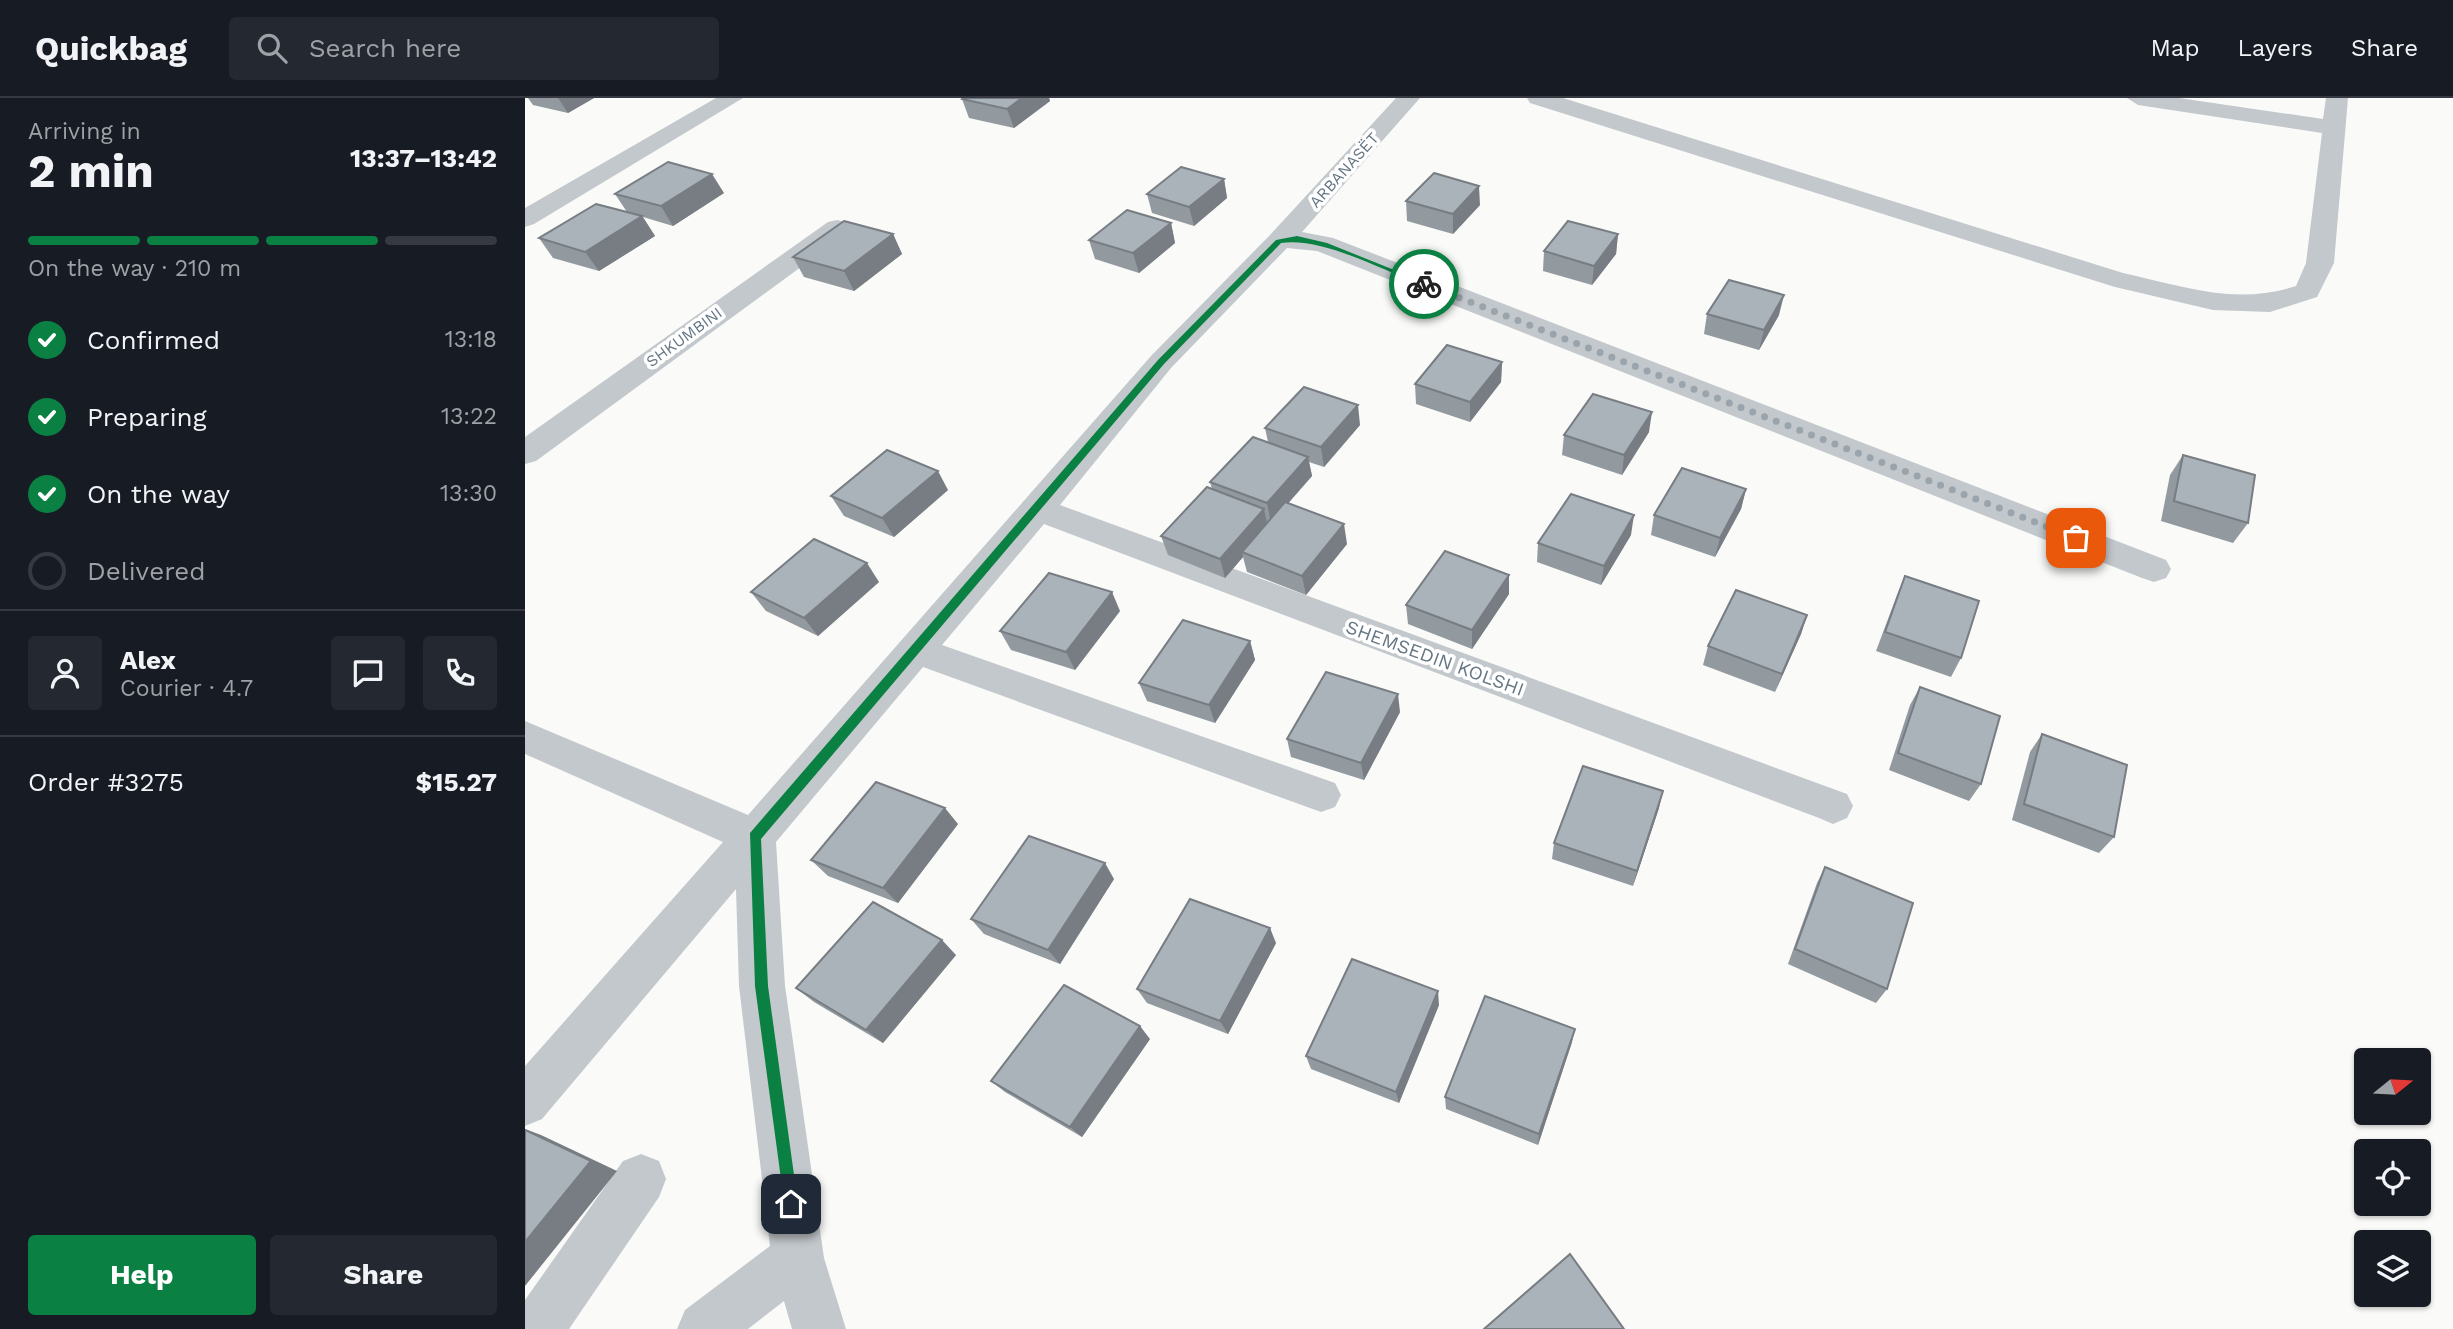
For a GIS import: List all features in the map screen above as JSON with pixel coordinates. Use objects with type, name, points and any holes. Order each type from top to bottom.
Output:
[{"type":"street","points":[[525,219],[732,98]]},
{"type":"street","name":"ARBANASËT","points":[[525,1102],[1038,509],[1161,362],[1279,242],[1409,98]]},
{"type":"street","points":[[1538,98],[1663,135],[2115,279],[2213,302],[2270,304],[2307,291],[2320,263],[2337,98]]},
{"type":"street","points":[[2138,98],[2334,127]]},
{"type":"street","name":"SHKUMBINI","points":[[525,453],[844,222]]},
{"type":"street","points":[[1279,242],[1297,239],[1324,244],[2154,569]]},
{"type":"street","name":"SHEMSEDIN KOLSHI","points":[[1038,509],[1833,806]]},
{"type":"street","points":[[916,650],[1321,795]]},
{"type":"street","points":[[525,737],[755,837],[762,986],[798,1258],[819,1329]]},
{"type":"street","points":[[537,1329],[641,1179]]},
{"type":"street","points":[[704,1329],[798,1258]]},
{"type":"building","points":[[963,98],[1022,98],[1007,109]]},
{"type":"building","points":[[668,162],[712,174],[661,206],[615,194]]},
{"type":"building","points":[[1181,167],[1224,179],[1189,207],[1147,194]]},
{"type":"building","points":[[1434,173],[1479,186],[1453,214],[1406,201]]},
{"type":"building","points":[[596,204],[642,216],[585,252],[539,238]]},
{"type":"building","points":[[1127,210],[1171,223],[1133,253],[1089,240]]},
{"type":"building","points":[[844,221],[893,234],[844,271],[793,257]]},
{"type":"building","points":[[1568,221],[1618,234],[1594,266],[1544,251]]},
{"type":"building","points":[[1729,280],[1784,295],[1764,330],[1707,314]]},
{"type":"building","points":[[1447,345],[1502,362],[1470,402],[1415,384]]},
{"type":"building","points":[[1304,387],[1358,405],[1321,447],[1265,428]]},
{"type":"building","points":[[1593,394],[1652,412],[1624,455],[1564,435]]},
{"type":"building","points":[[1253,437],[1308,457],[1267,503],[1210,482]]},
{"type":"building","points":[[887,450],[938,471],[882,518],[831,496]]},
{"type":"building","points":[[2183,455],[2255,475],[2248,523],[2174,501]]},
{"type":"building","points":[[1682,468],[1746,489],[1720,538],[1654,515]]},
{"type":"building","points":[[1207,487],[1264,509],[1220,559],[1161,536]]},
{"type":"building","points":[[1571,494],[1634,515],[1604,566],[1538,543]]},
{"type":"building","points":[[1285,502],[1344,524],[1302,576],[1242,552]]},
{"type":"building","points":[[814,539],[867,563],[804,618],[751,592]]},
{"type":"building","points":[[1445,551],[1509,575],[1472,630],[1406,605]]},
{"type":"building","points":[[1049,573],[1112,592],[1066,652],[1000,631]]},
{"type":"building","points":[[1905,576],[1979,601],[1961,658],[1885,632]]},
{"type":"building","points":[[1736,590],[1807,615],[1782,674],[1708,646]]},
{"type":"building","points":[[1183,620],[1250,641],[1209,705],[1139,683]]},
{"type":"building","points":[[1326,672],[1398,694],[1361,763],[1287,739]]},
{"type":"building","points":[[1920,687],[2000,716],[1981,784],[1898,753]]},
{"type":"building","points":[[2042,734],[2127,765],[2114,837],[2024,804]]},
{"type":"building","points":[[1583,766],[1663,791],[1637,871],[1554,843]]},
{"type":"building","points":[[876,782],[945,808],[883,888],[811,860]]},
{"type":"building","points":[[1029,836],[1105,863],[1048,950],[971,919]]},
{"type":"building","points":[[1825,867],[1913,903],[1887,989],[1795,949]]},
{"type":"building","points":[[1190,899],[1270,928],[1220,1021],[1137,989]]},
{"type":"building","points":[[873,902],[942,940],[866,1030],[796,988]]},
{"type":"building","points":[[1352,959],[1438,991],[1396,1092],[1306,1056]]},
{"type":"building","points":[[1064,985],[1140,1026],[1070,1127],[991,1081]]},
{"type":"building","points":[[1485,996],[1575,1029],[1539,1134],[1445,1097]]},
{"type":"building","points":[[525,1130],[591,1161],[525,1242]]},
{"type":"building","points":[[1570,1254],[1624,1329],[1484,1329]]},
{"type":"way so far","points":[[1424,284],[2076,538]]},
{"type":"route","points":[[791,1204],[762,986],[755,837],[1161,362],[1279,242],[1297,239],[1324,244],[1424,284]]}]
